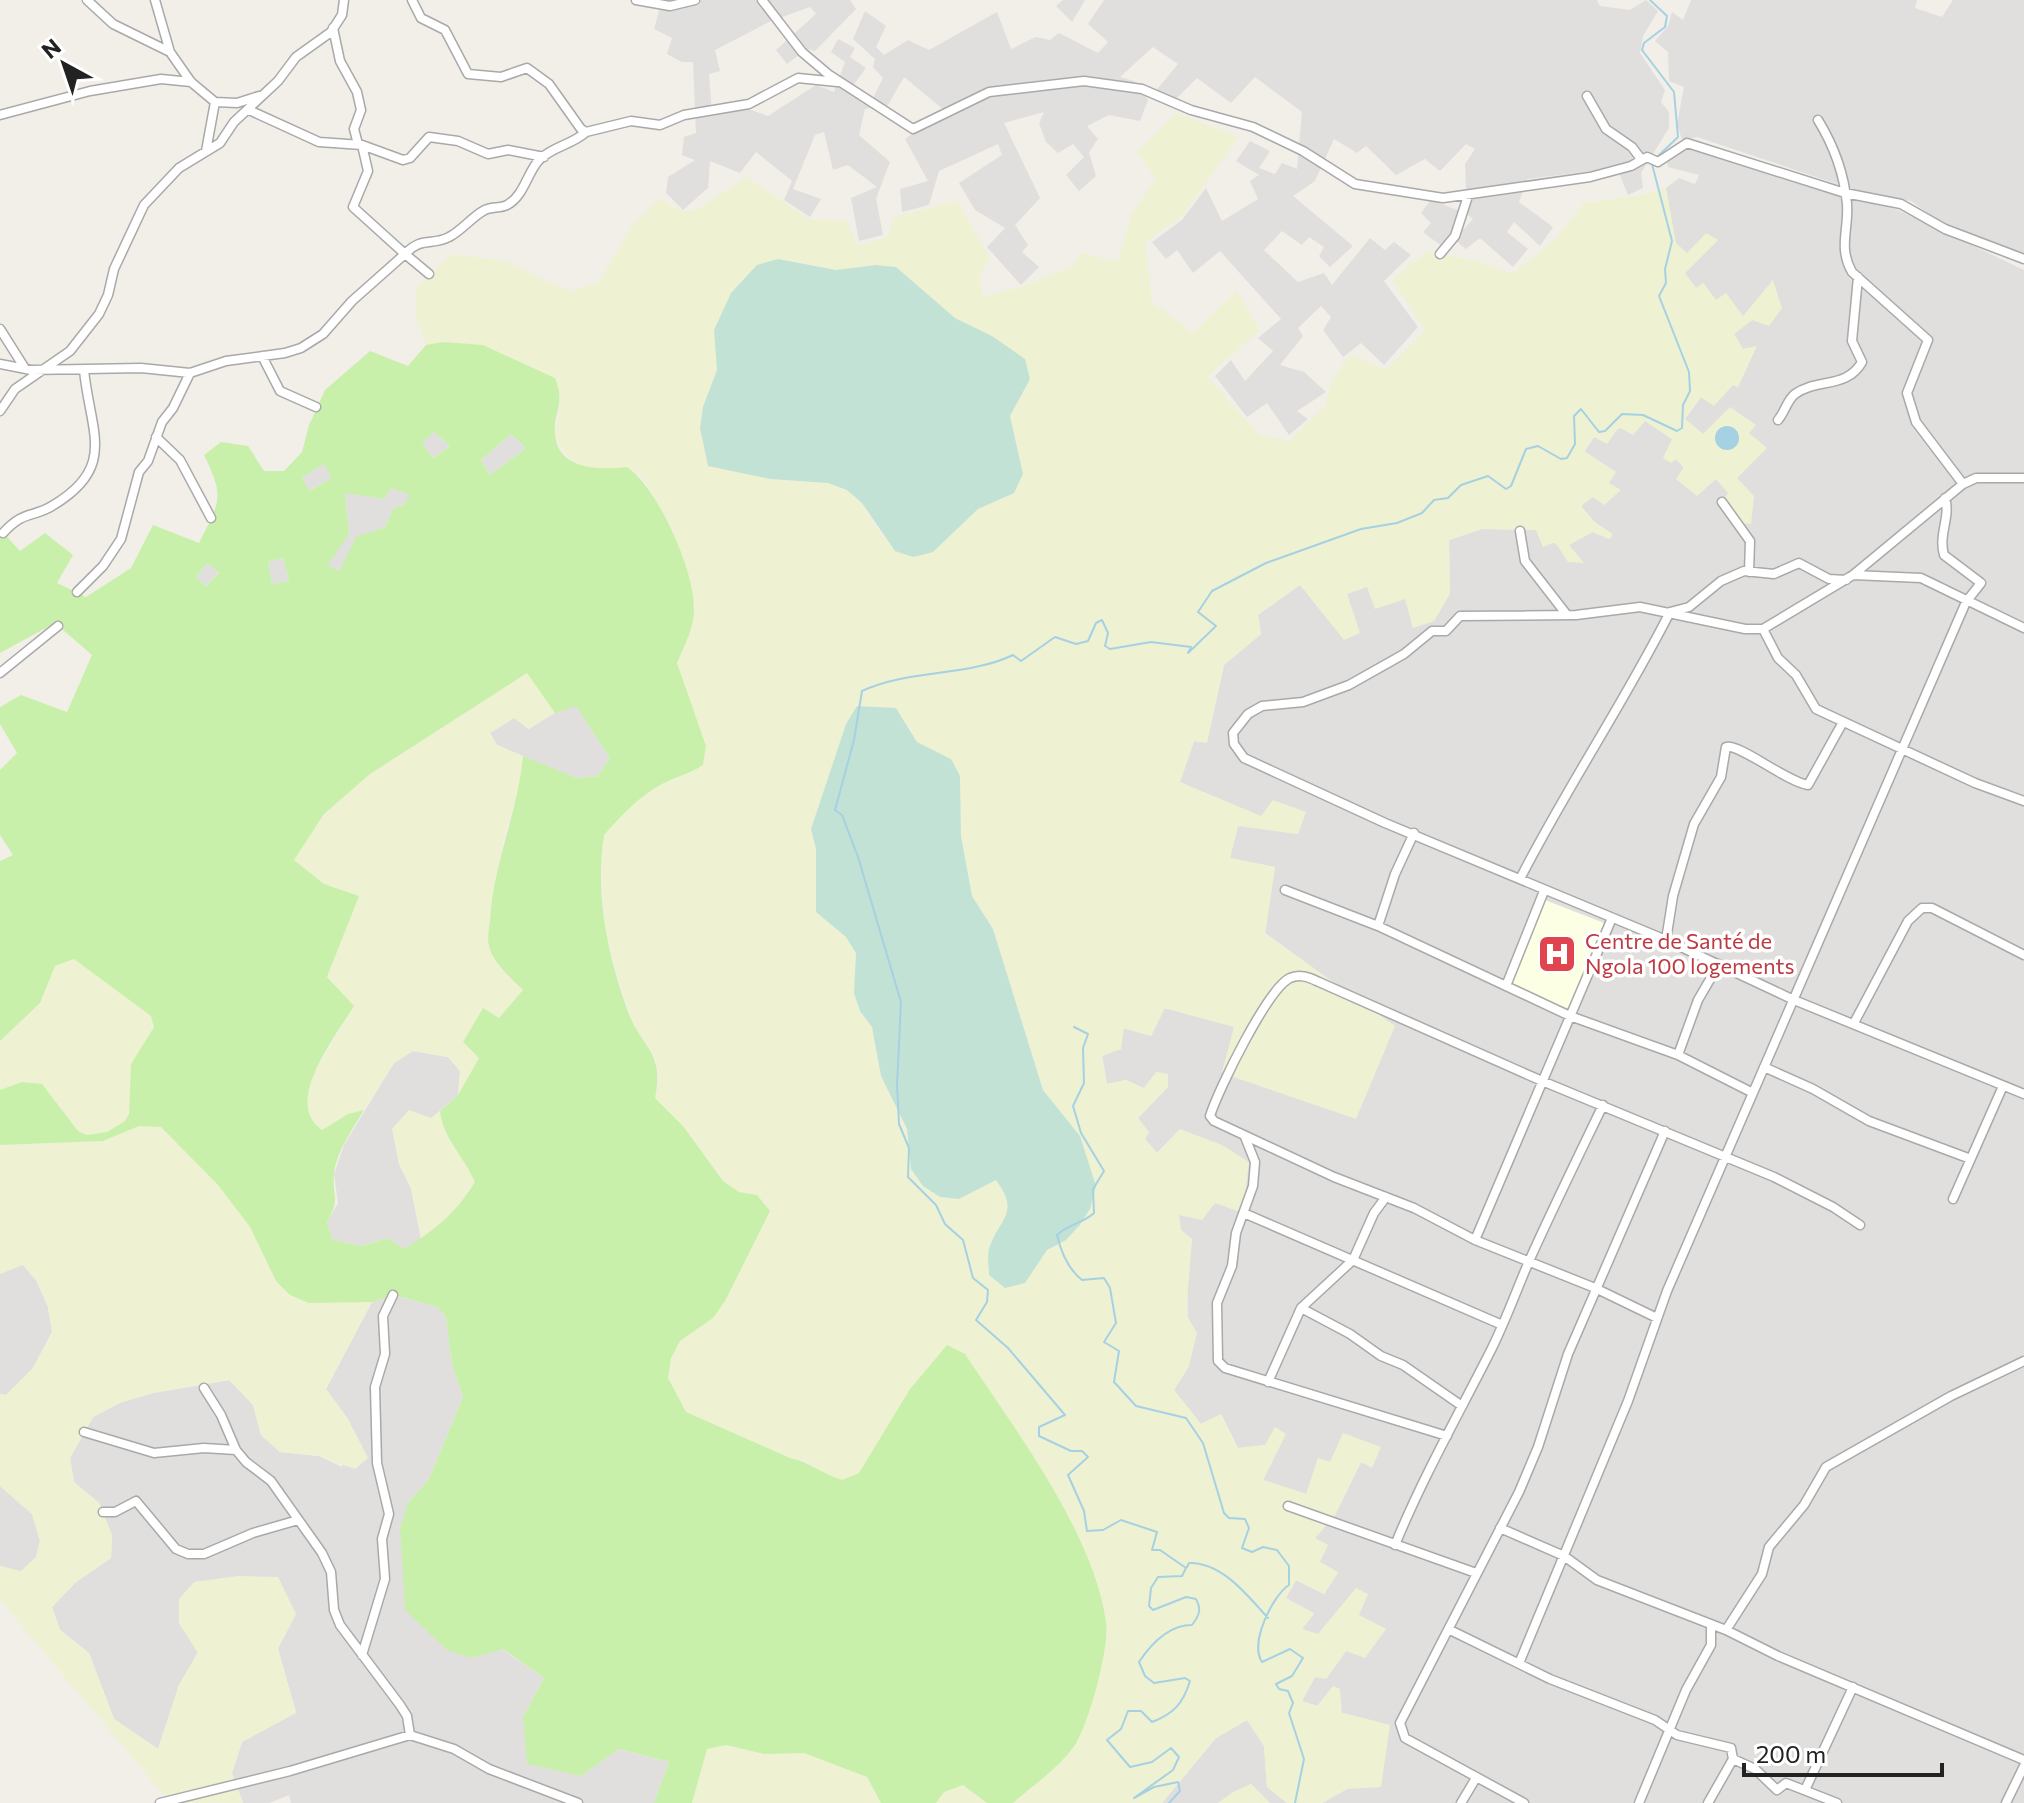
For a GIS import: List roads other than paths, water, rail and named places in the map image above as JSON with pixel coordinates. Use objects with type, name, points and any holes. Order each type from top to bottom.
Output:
[{"type":"street","points":[[87,0],[113,24],[170,52]]},
{"type":"street","points":[[155,0],[170,52],[191,82],[215,102],[237,103],[264,95]]},
{"type":"street","points":[[0,411],[15,389],[70,351],[99,314],[108,295],[114,269],[144,205],[179,168],[220,143],[234,122],[264,95],[303,49],[333,28],[342,15],[344,0]]},
{"type":"street","points":[[412,0],[421,18],[445,30],[468,74],[501,77],[527,68],[549,84],[586,132]]},
{"type":"street","points":[[636,0],[670,6],[695,0]]},
{"type":"street","points":[[762,0],[802,52],[895,119],[917,129],[978,95],[1002,89],[1084,81],[1142,89],[1191,110],[1269,134],[1355,184],[1443,198],[1599,176],[1644,158]]},
{"type":"street","points":[[333,28],[340,61],[357,92],[361,110],[354,129],[368,171],[353,207],[429,274]]},
{"type":"street","points":[[0,364],[45,370],[141,368],[190,373],[226,361],[301,348],[323,334],[352,301],[421,241],[449,238],[487,208],[507,205],[544,157],[574,143],[586,132],[631,121],[660,125],[684,115],[749,104],[798,78],[841,82]]},
{"type":"street","points":[[0,115],[90,91],[161,79],[191,82]]},
{"type":"street","points":[[1587,96],[1606,129],[1644,158],[1658,162],[1687,143],[1696,144],[1845,193],[1901,204],[1945,229],[2024,259]]},
{"type":"street","points":[[206,151],[215,102]]},
{"type":"street","points":[[249,110],[319,142],[360,144],[403,160],[410,158],[429,137],[458,141],[488,154],[508,150],[544,157]]},
{"type":"street","points":[[1818,120],[1832,144],[1845,193],[1845,259],[1858,277],[1928,340],[1907,393],[1916,422],[1963,484]]},
{"type":"street","points":[[1440,254],[1455,236],[1468,196]]},
{"type":"street","points":[[1778,420],[1796,393],[1843,380],[1857,372],[1862,362],[1852,341],[1858,277]]},
{"type":"street","points":[[0,329],[24,368]]},
{"type":"street","points":[[262,356],[280,391],[316,407]]},
{"type":"street","points":[[3,533],[21,517],[53,505],[82,485],[90,471],[96,431],[86,401],[84,370]]},
{"type":"street","points":[[77,592],[103,566],[121,539],[134,501],[134,488],[156,437],[190,373]]},
{"type":"street","points":[[156,437],[180,460],[211,518]]},
{"type":"street","points":[[2024,478],[1976,478],[1963,484],[1849,578],[1763,629],[1745,629],[1670,612],[1626,606],[1567,615],[1460,616],[1446,631],[1432,631],[1404,654],[1349,685],[1303,702],[1262,706],[1248,714],[1233,733],[1234,744],[1244,758],[1521,877],[1544,891],[1666,940],[1794,1000],[2024,1094]]},
{"type":"street","points":[[1520,1661],[1725,1157],[1966,602],[1981,583],[1944,555],[1940,536],[1945,520],[1945,498]]},
{"type":"street","points":[[1722,502],[1750,541],[1749,572]]},
{"type":"street","points":[[1520,531],[1525,561],[1567,615]]},
{"type":"street","points":[[1521,877],[1545,829],[1632,688],[1670,612],[1700,601],[1721,581],[1749,572],[1774,574],[1799,563],[1816,574],[1849,578],[1886,574],[1921,578],[2024,628]]},
{"type":"street","points":[[0,673],[58,626]]},
{"type":"street","points":[[1763,629],[1778,658],[1796,675],[1816,709],[2024,801]]},
{"type":"street","points":[[1666,940],[1673,896],[1694,824],[1721,777],[1728,744],[1776,774],[1808,785],[1843,722]]},
{"type":"street","points":[[1378,926],[1414,833]]},
{"type":"street","points":[[1285,890],[1378,926],[1570,1016],[1678,1055],[1753,1093]]},
{"type":"street","points":[[1506,986],[1544,891]]},
{"type":"street","points":[[1854,1023],[1908,921],[1922,908],[1932,908],[2024,955]]},
{"type":"street","points":[[1475,1240],[1612,918]]},
{"type":"street","points":[[1678,1055],[1698,1000],[1719,964]]},
{"type":"street","points":[[1657,1318],[1595,1288],[1475,1240],[1214,1121],[1210,1116],[1214,1103],[1275,991],[1289,978],[1301,975],[1818,1198],[1860,1225]]},
{"type":"street","points":[[1764,1067],[1813,1089],[1869,1121],[1968,1158]]},
{"type":"street","points":[[1953,1199],[1968,1158],[2003,1086]]},
{"type":"street","points":[[1395,1545],[1500,1324],[1520,1291],[1529,1262],[1603,1105]]},
{"type":"street","points":[[1524,1803],[1405,1738],[1400,1723],[1450,1630],[1538,1447],[1568,1354],[1665,1131]]},
{"type":"street","points":[[1245,1136],[1255,1162],[1246,1214],[1236,1233],[1232,1266],[1217,1303],[1216,1351],[1225,1368],[1447,1436]]},
{"type":"street","points":[[1268,1382],[1301,1308],[1353,1260],[1374,1213],[1386,1197]]},
{"type":"street","points":[[1246,1214],[1500,1324]]},
{"type":"street","points":[[362,1655],[385,1579],[382,1539],[389,1514],[377,1463],[375,1387],[385,1354],[383,1316],[393,1295]]},
{"type":"street","points":[[1301,1308],[1350,1334],[1381,1356],[1403,1365],[1462,1406]]},
{"type":"street","points":[[1726,1630],[1762,1574],[1769,1547],[1804,1505],[1826,1467],[1951,1396],[2024,1361]]},
{"type":"street","points":[[204,1388],[221,1415],[236,1450],[271,1481],[322,1553],[331,1572],[334,1610],[340,1625],[407,1716],[410,1735]]},
{"type":"street","points":[[84,1432],[154,1453],[204,1448],[236,1450]]},
{"type":"street","points":[[103,1512],[115,1512],[136,1501],[176,1549],[188,1554],[204,1554],[253,1533],[298,1520]]},
{"type":"street","points":[[1288,1506],[1476,1573]]},
{"type":"street","points":[[1500,1528],[1564,1556],[1597,1580],[1726,1630],[1778,1656],[2024,1763],[2006,1803]]},
{"type":"street","points":[[1639,1803],[1669,1731],[1711,1645],[1711,1626]]},
{"type":"street","points":[[1450,1630],[1520,1661],[1550,1679],[1655,1720],[1669,1731],[1731,1748],[1733,1759],[1708,1803]]},
{"type":"street","points":[[1805,1790],[1853,1687]]},
{"type":"street","points":[[160,1803],[290,1771],[410,1735],[454,1749],[489,1769],[578,1803]]},
{"type":"street","points":[[1733,1759],[1755,1769],[1777,1790],[1786,1783],[1837,1803]]},
{"type":"street","points":[[1461,1803],[1476,1778]]},
{"type":"water","points":[[1727,426],[1738,433],[1739,438],[1732,449],[1727,450],[1716,443],[1715,438],[1722,427]]},
{"type":"waterway","points":[[1650,0],[1667,16],[1665,27],[1644,43],[1642,50],[1674,92],[1678,137],[1655,159]]},
{"type":"waterway","points":[[1169,1803],[1180,1791],[1178,1782],[1154,1787],[1134,1798],[1173,1770],[1179,1757],[1171,1748],[1152,1762],[1130,1767],[1107,1740],[1121,1729],[1128,1711],[1141,1711],[1152,1722],[1171,1712],[1184,1696],[1190,1681],[1185,1678],[1154,1683],[1145,1676],[1139,1662],[1161,1637],[1175,1628],[1192,1625],[1196,1619],[1199,1609],[1196,1599],[1186,1597],[1153,1610],[1149,1606],[1151,1588],[1158,1577],[1182,1576],[1186,1568],[1160,1550],[1152,1550],[1157,1532],[1121,1520],[1103,1530],[1087,1531],[1084,1511],[1068,1475],[1088,1457],[1082,1451],[1071,1451],[1039,1436],[1039,1427],[1065,1415],[1008,1348],[976,1320],[987,1302],[988,1290],[973,1278],[963,1240],[945,1224],[936,1205],[908,1177],[909,1148],[899,1124],[897,1085],[901,1002],[858,857],[842,815],[835,810],[854,740],[862,691],[899,679],[977,667],[1013,655],[1021,661],[1055,637],[1076,644],[1088,641],[1096,623],[1102,620],[1108,633],[1105,646],[1110,649],[1151,642],[1191,647],[1188,653],[1216,626],[1198,612],[1212,591],[1266,563],[1361,529],[1397,523],[1422,513],[1434,500],[1448,498],[1461,485],[1488,476],[1506,489],[1511,486],[1526,449],[1538,446],[1561,459],[1567,458],[1575,444],[1574,416],[1581,409],[1599,432],[1605,431],[1622,414],[1643,415],[1677,431],[1682,428],[1683,405],[1690,391],[1689,372],[1659,296],[1666,283],[1665,269],[1672,241],[1652,164]]},
{"type":"waterway","points":[[1074,1027],[1088,1034],[1083,1048],[1084,1083],[1073,1106],[1081,1133],[1104,1171],[1093,1189],[1094,1213],[1057,1235],[1066,1260],[1077,1276],[1082,1280],[1104,1278],[1110,1288],[1116,1323],[1104,1342],[1119,1351],[1114,1382],[1136,1406],[1186,1418],[1203,1443],[1224,1513],[1229,1518],[1245,1519],[1249,1528],[1242,1548],[1252,1552],[1263,1547],[1277,1550],[1289,1566],[1289,1585],[1270,1609],[1258,1643],[1262,1662],[1290,1649],[1303,1658],[1292,1676],[1276,1684],[1279,1689],[1288,1691],[1293,1703],[1289,1713],[1304,1759],[1295,1803]]},
{"type":"waterway","points":[[1187,1567],[1189,1563],[1201,1564],[1223,1574],[1268,1618]]},
{"type":"place","name":"Centre de Santé de Ngola 100 logements","points":[[1557,954]]}]
